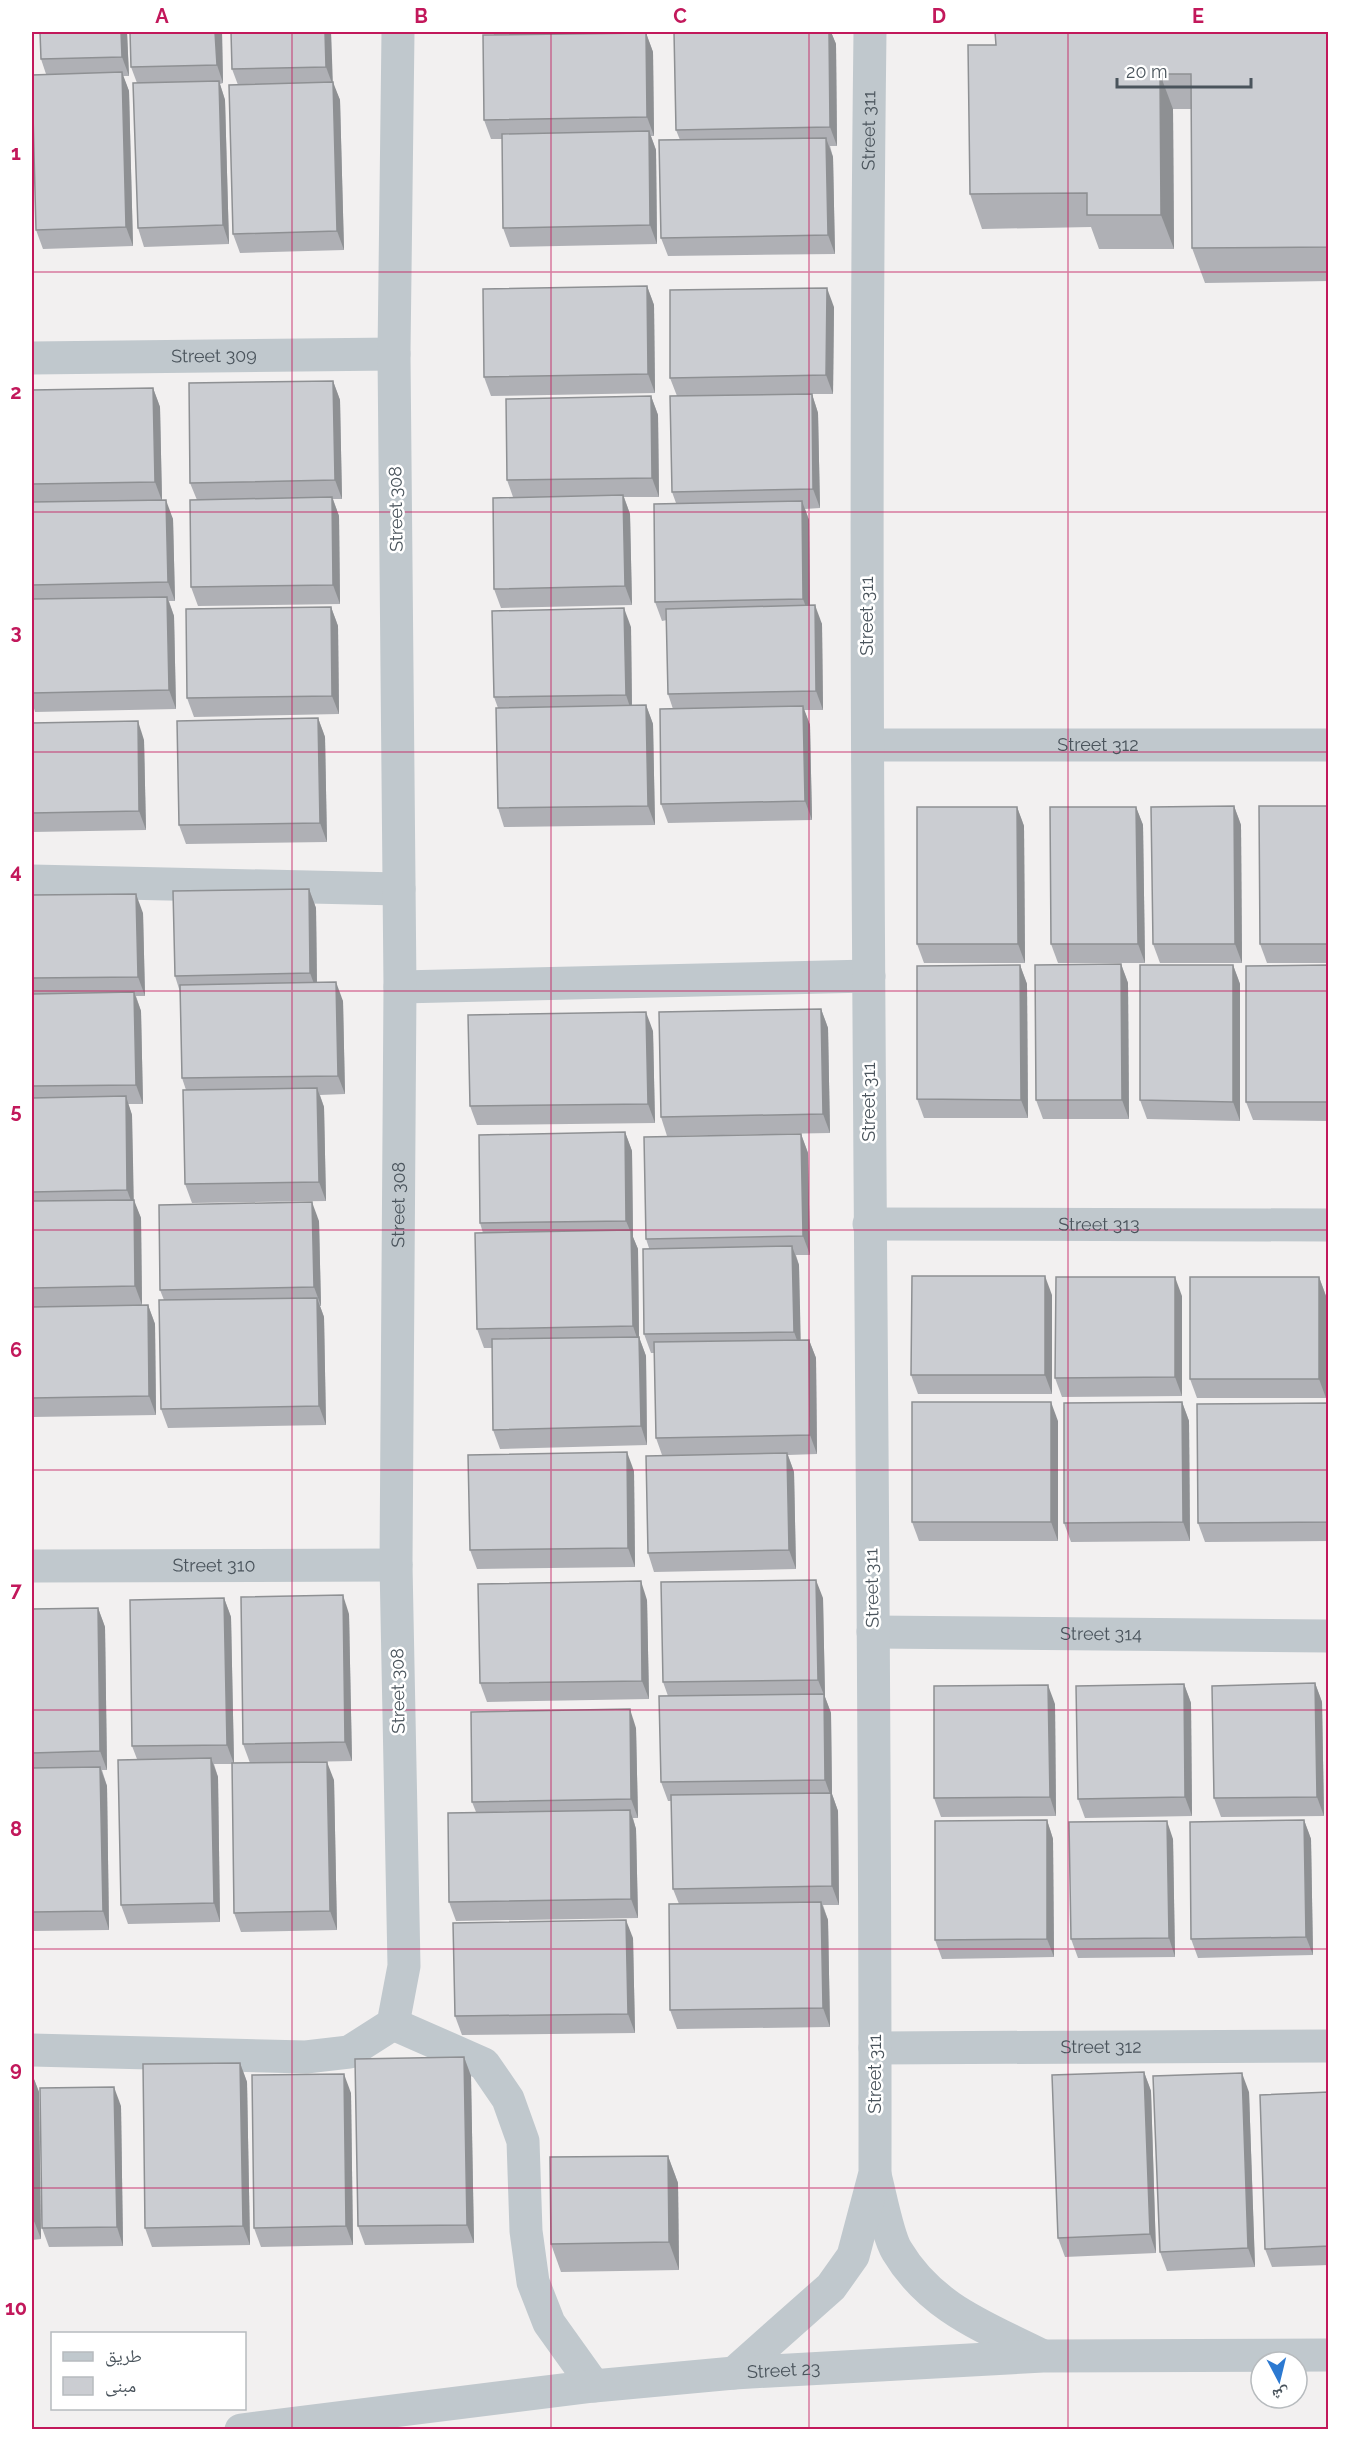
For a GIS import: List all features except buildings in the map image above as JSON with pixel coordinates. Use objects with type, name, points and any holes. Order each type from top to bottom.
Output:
[{"type":"street","name":"Street 308","points":[[393,2024],[404,1966],[396,1565],[400,987],[394,354],[398,32]]},
{"type":"street","name":"Street 311","points":[[870,32],[867,298],[869,1224],[875,2174],[895,2250],[926,2288],[957,2314],[1043,2356]]},
{"type":"street","name":"Street 309","points":[[32,358],[394,354]]},
{"type":"street","name":"Street 312","points":[[868,745],[1329,746]]},
{"type":"street","points":[[32,881],[399,889]]},
{"type":"street","points":[[400,987],[869,976]]},
{"type":"street","name":"Street 313","points":[[869,1224],[1329,1225]]},
{"type":"street","name":"Street 310","points":[[32,1566],[396,1565]]},
{"type":"street","name":"Street 314","points":[[873,1632],[1329,1636]]},
{"type":"street","points":[[32,2050],[306,2057],[349,2052],[393,2024],[484,2064],[508,2099],[523,2141],[526,2231],[533,2282],[549,2323],[594,2386]]},
{"type":"street","name":"Street 312","points":[[875,2048],[1329,2046]]},
{"type":"street","name":"Street 311","points":[[734,2373],[831,2287],[853,2256],[875,2174]]},
{"type":"street","name":"Street 23","points":[[241,2430],[594,2386],[734,2373],[1043,2356],[1329,2355]]}]
